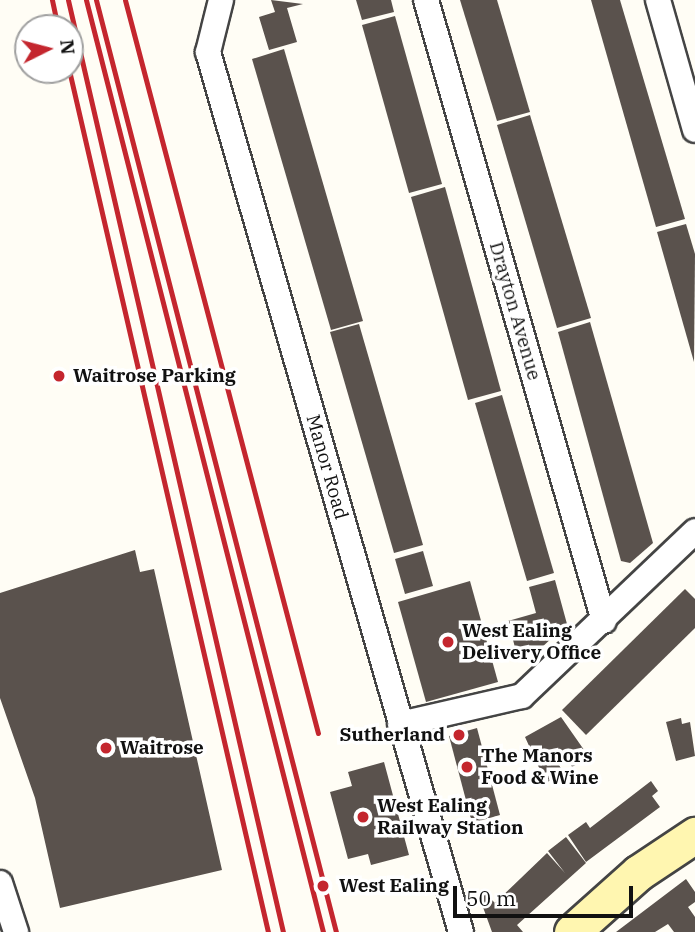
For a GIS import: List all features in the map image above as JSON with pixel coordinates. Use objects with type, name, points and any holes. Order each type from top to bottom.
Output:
[{"type":"main road","points":[[572,932],[638,873],[695,835]]},
{"type":"street","name":"Manor Road","points":[[220,0],[208,52],[461,932]]},
{"type":"street","name":"Drayton Avenue","points":[[426,0],[604,621]]},
{"type":"street","points":[[657,0],[695,130]]},
{"type":"street","points":[[400,724],[522,696],[604,621],[695,531]]},
{"type":"street","points":[[0,883],[16,932]]},
{"type":"building","points":[[271,0],[303,4],[287,8],[297,42],[269,50],[259,17],[275,12]]},
{"type":"building","points":[[356,0],[391,0],[394,12],[362,20]]},
{"type":"building","points":[[460,0],[497,0],[530,112],[497,121]]},
{"type":"building","points":[[591,0],[620,0],[685,219],[656,227]]},
{"type":"building","points":[[395,16],[442,184],[409,193],[362,25]]},
{"type":"building","points":[[284,49],[363,321],[331,330],[252,59]]},
{"type":"building","points":[[530,115],[591,318],[557,328],[497,125]]},
{"type":"building","points":[[445,187],[501,391],[468,400],[411,197]]},
{"type":"building","points":[[686,224],[695,254],[694,362],[657,232]]},
{"type":"building","points":[[590,322],[653,543],[630,563],[621,561],[558,332]]},
{"type":"building","points":[[359,324],[423,545],[394,553],[330,332]]},
{"type":"building","points":[[502,395],[554,573],[527,581],[475,403]]},
{"type":"building","name":"Waitrose","points":[[135,550],[140,572],[154,569],[222,870],[60,908],[35,798],[0,698],[0,593]]},
{"type":"building","points":[[423,551],[433,586],[405,594],[395,559]]},
{"type":"building","points":[[555,580],[567,624],[540,649],[517,655],[508,621],[536,613],[529,587]]},
{"type":"building","name":"West Ealing Delivery Office","points":[[470,581],[498,682],[426,702],[398,602]]},
{"type":"building","points":[[685,589],[695,599],[695,628],[586,735],[562,710]]},
{"type":"building","points":[[561,717],[589,757],[572,767],[563,751],[554,756],[563,772],[546,783],[525,737]]},
{"type":"building","points":[[681,718],[682,724],[690,722],[695,756],[676,761],[666,722]]},
{"type":"building","points":[[477,728],[500,815],[472,823],[449,736]]},
{"type":"building","name":"West Ealing Railway Station","points":[[384,762],[409,855],[371,865],[368,854],[348,859],[330,792],[352,786],[348,772]]},
{"type":"building","points":[[651,781],[658,791],[652,796],[660,807],[586,862],[568,835],[586,822],[590,828]]},
{"type":"building","points":[[566,837],[586,863],[517,925],[523,932],[492,932],[480,899],[486,894],[495,903],[547,853],[565,873],[548,851]]},
{"type":"building","points":[[686,879],[695,892],[695,902],[688,907],[695,917],[695,932],[674,932],[668,924],[655,932],[616,932]]},
{"type":"railway","points":[[52,0],[55,14]]},
{"type":"railway","points":[[68,0],[283,932]]},
{"type":"railway","points":[[86,0],[323,932]]},
{"type":"railway","points":[[96,0],[336,932]]},
{"type":"railway","points":[[125,0],[318,733]]},
{"type":"railway","points":[[72,84],[268,932]]},
{"type":"place","name":"Waitrose Parking","points":[[59,376]]},
{"type":"place","name":"West Ealing Delivery Office","points":[[448,642]]},
{"type":"place","name":"Sutherland","points":[[459,735]]},
{"type":"place","name":"Waitrose","points":[[106,748]]},
{"type":"place","name":"The Manors Food & Wine","points":[[467,767]]},
{"type":"place","name":"West Ealing Railway Station","points":[[363,817]]},
{"type":"place","name":"West Ealing","points":[[323,886]]}]
